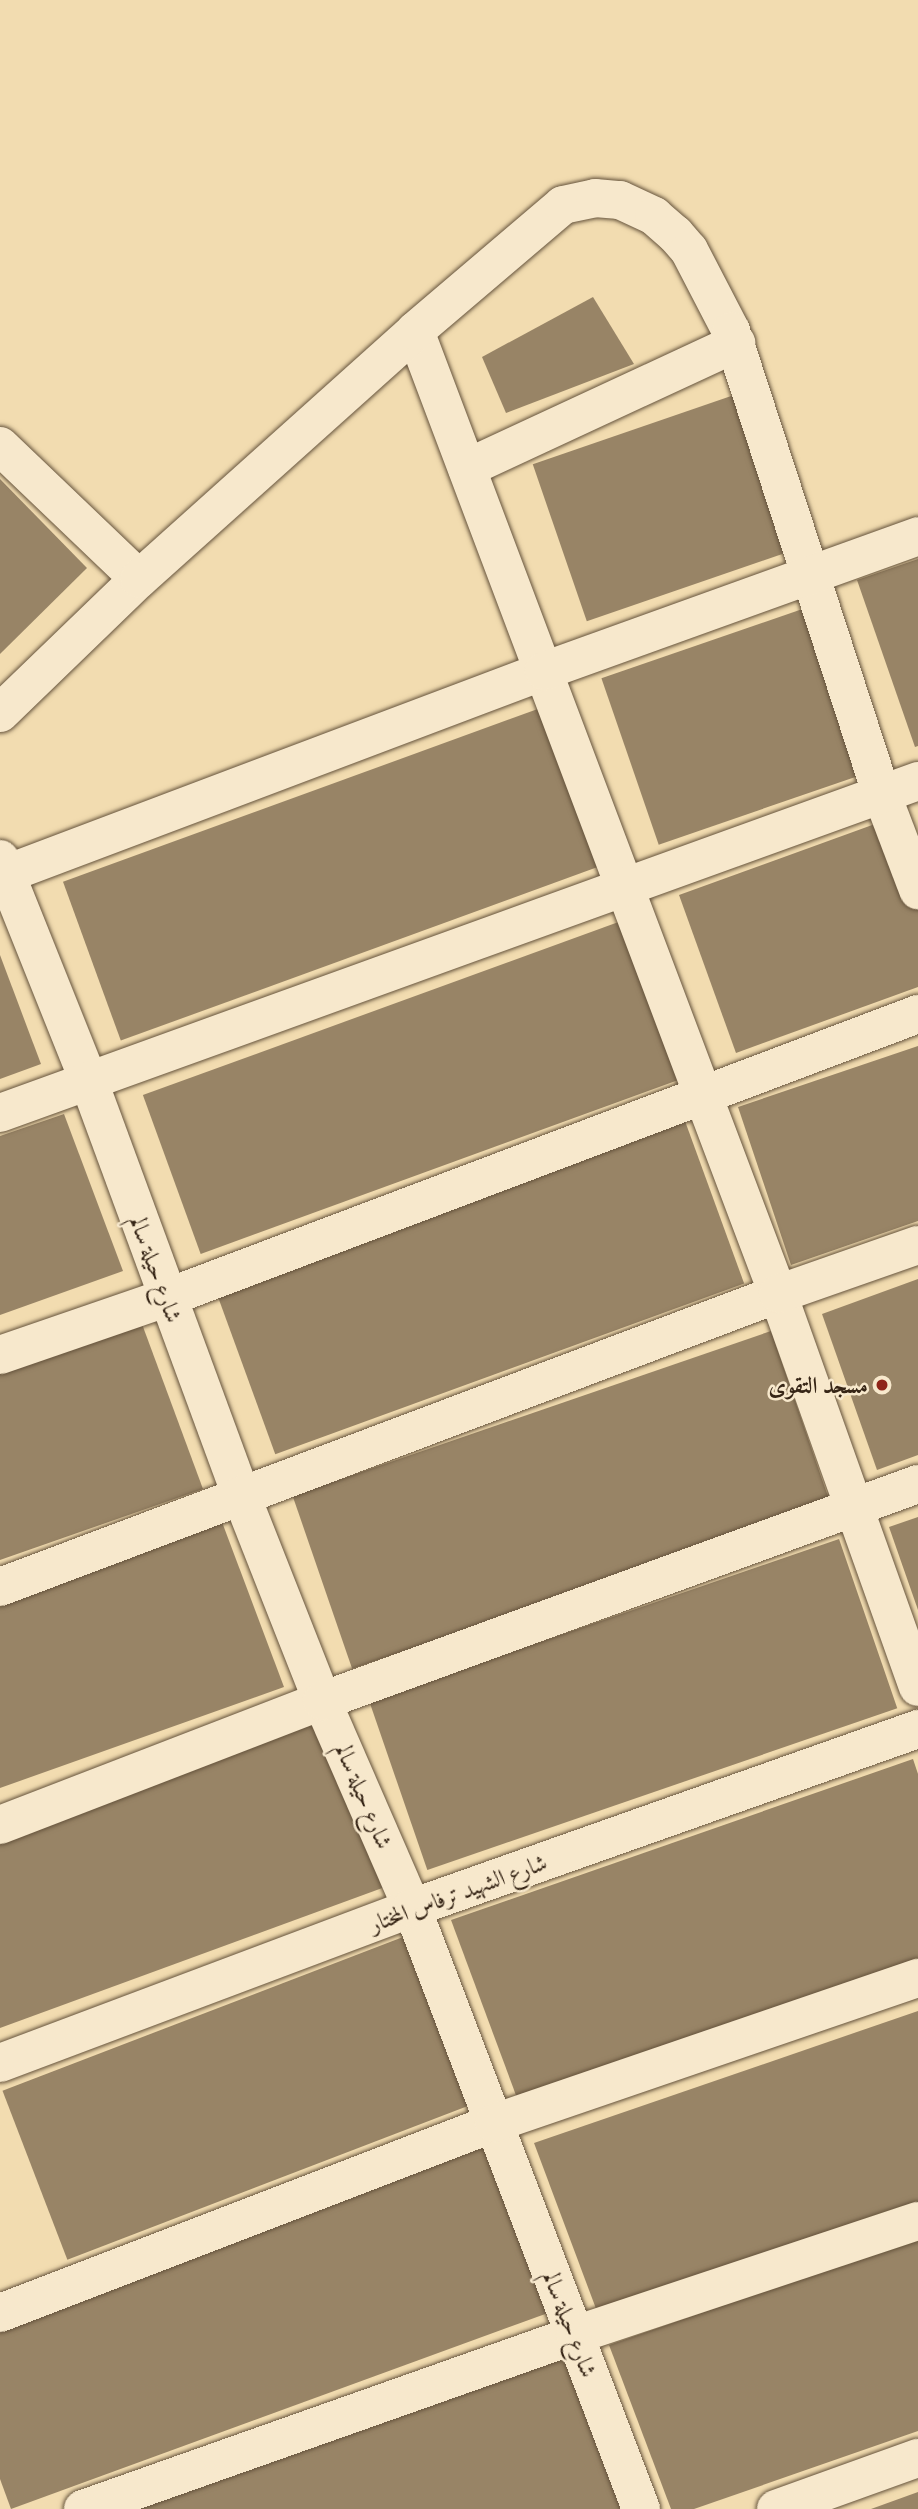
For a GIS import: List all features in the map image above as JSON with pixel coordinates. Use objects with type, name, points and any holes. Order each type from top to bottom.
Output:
[{"type":"street","points":[[0,713],[139,579],[415,331],[563,205],[596,198],[620,200],[654,216],[676,234],[689,250],[736,343],[814,576],[882,795],[918,890]]},
{"type":"street","points":[[415,331],[544,671],[700,1096],[778,1294],[918,1687]]},
{"type":"street","points":[[467,468],[736,343]]},
{"type":"street","points":[[0,446],[139,579]]},
{"type":"street","points":[[3,866],[814,576],[918,536]]},
{"type":"street","points":[[0,1113],[918,781]]},
{"type":"street","name":"شارع حيلة سالم","points":[[3,866],[89,1082],[166,1298],[241,1495],[322,1701],[412,1908],[641,2509]]},
{"type":"street","points":[[0,1355],[166,1298],[918,1014]]},
{"type":"street","points":[[0,1587],[778,1294],[918,1245]]},
{"type":"street","points":[[0,1825],[322,1701],[918,1484]]},
{"type":"street","name":"شارع الشهيد ترفاس المختار","points":[[0,2063],[412,1908],[918,1729]]},
{"type":"street","points":[[0,2313],[494,2123],[918,1978]]},
{"type":"street","points":[[83,2509],[575,2335],[918,2221]]},
{"type":"street","points":[[776,2509],[918,2458]]},
{"type":"building","points":[[593,297],[634,364],[506,413],[482,357]]},
{"type":"building","points":[[737,394],[791,551],[587,621],[533,464]]},
{"type":"building","points":[[0,479],[87,568],[0,654]]},
{"type":"building","points":[[918,559],[918,746],[915,747],[857,580]]},
{"type":"building","points":[[817,604],[874,770],[659,845],[601,678]]},
{"type":"building","points":[[546,706],[604,865],[121,1041],[63,882]]},
{"type":"building","points":[[886,820],[918,910],[918,987],[736,1053],[679,895]]},
{"type":"building","points":[[624,920],[682,1079],[201,1254],[143,1095]]},
{"type":"building","points":[[0,955],[41,1064],[0,1079]]},
{"type":"building","points":[[918,1046],[918,1221],[791,1265],[738,1107]]},
{"type":"building","points":[[64,1114],[123,1271],[0,1315],[0,1136]]},
{"type":"building","points":[[685,1121],[744,1284],[275,1454],[216,1292]]},
{"type":"building","name":"مسجد التقوى","points":[[918,1279],[918,1455],[877,1470],[822,1314]]},
{"type":"building","points":[[142,1324],[203,1489],[0,1560],[0,1374]]},
{"type":"building","points":[[771,1331],[831,1504],[352,1669],[293,1496]]},
{"type":"building","points":[[918,1517],[918,1610],[889,1527]]},
{"type":"building","points":[[222,1522],[284,1687],[0,1788],[0,1605]]},
{"type":"building","points":[[839,1539],[897,1708],[427,1870],[369,1701]]},
{"type":"building","points":[[321,1721],[385,1887],[0,2028],[0,1839]]},
{"type":"building","points":[[913,1759],[918,1774],[918,1958],[517,2098],[451,1920]]},
{"type":"building","points":[[403,1937],[468,2106],[67,2260],[2,2091]]},
{"type":"building","points":[[918,2011],[918,2204],[598,2314],[534,2143]]},
{"type":"building","points":[[484,2146],[548,2313],[11,2509],[0,2479],[0,2323]]},
{"type":"building","points":[[918,2238],[918,2431],[694,2509],[671,2509],[609,2345]]},
{"type":"building","points":[[563,2350],[624,2509],[126,2509]]},
{"type":"building","points":[[918,2492],[918,2509],[871,2509]]},
{"type":"place","name":"مسجد التقوى","points":[[882,1385]]}]
